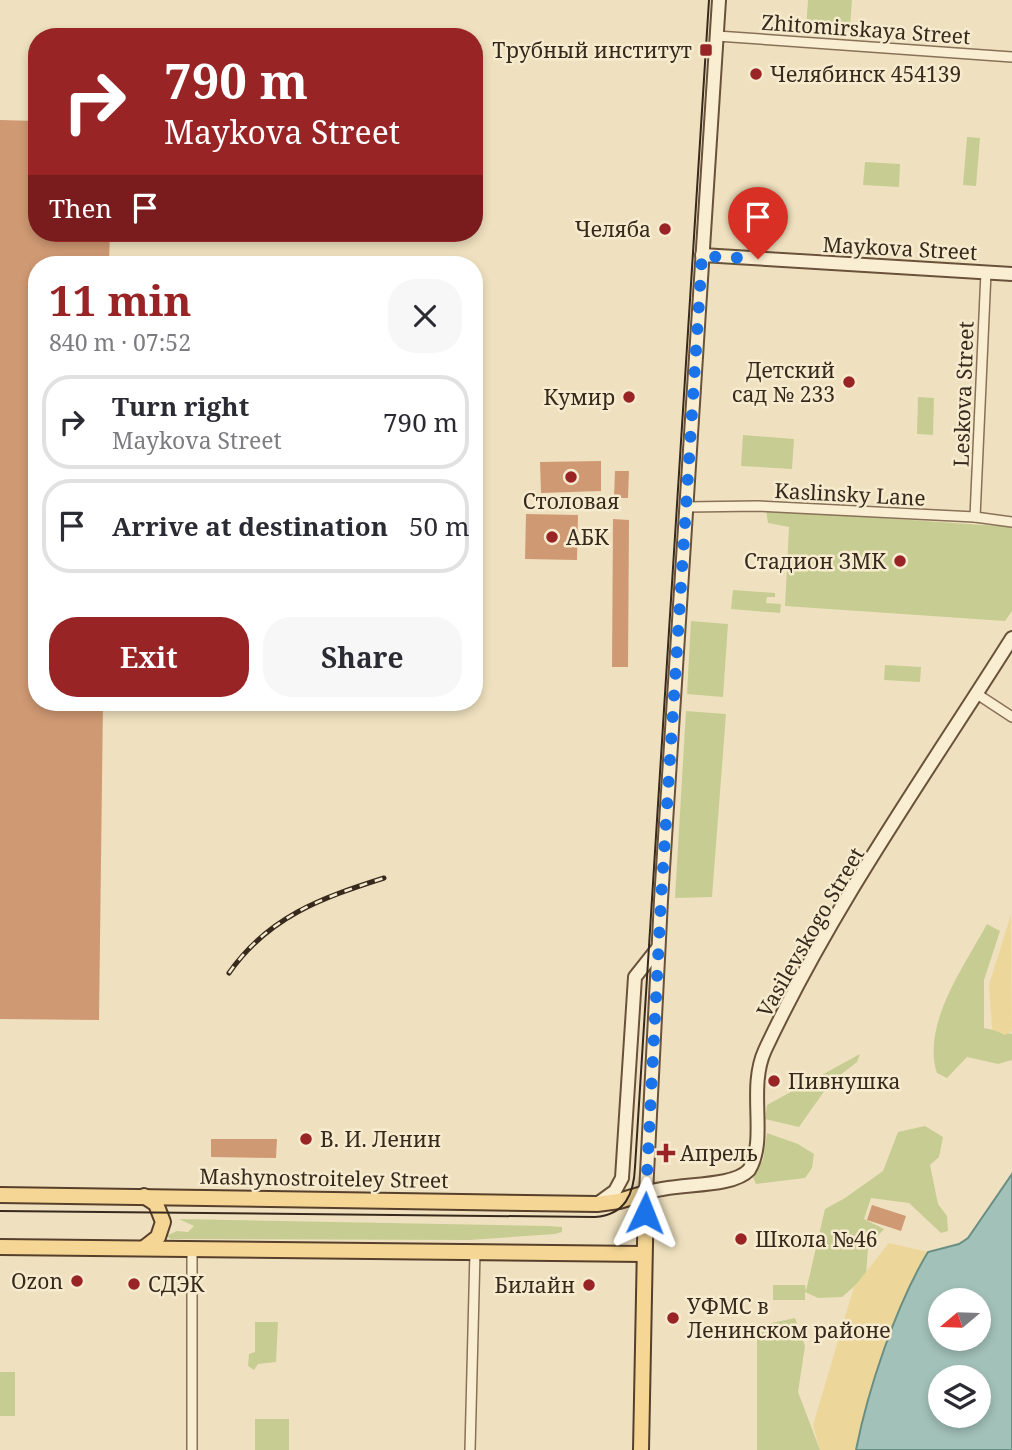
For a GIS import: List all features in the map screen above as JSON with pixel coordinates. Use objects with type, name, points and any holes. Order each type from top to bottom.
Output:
[{"type":"main road","points":[[641,1450],[643,1254],[658,947],[719,0]]},
{"type":"main road","name":"Maykova Street","points":[[702,256],[1012,274]]},
{"type":"main road","name":"Vasilevskogo Street","points":[[646,1193],[665,1186],[733,1180],[749,1170],[756,1146],[755,1083],[767,1047],[815,953],[1012,638]]},
{"type":"main road","points":[[597,1204],[615,1191],[622,1178],[635,977],[658,947]]},
{"type":"main road","name":"Mashynostroiteley Street","points":[[0,1195],[597,1204],[646,1193]]},
{"type":"main road","points":[[144,1196],[156,1204],[163,1222],[158,1237],[144,1248]]},
{"type":"main road","points":[[0,1247],[643,1254]]},
{"type":"street","name":"Zhitomirskaya Street","points":[[717,36],[1012,57]]},
{"type":"street","name":"Leskova Street","points":[[975,517],[986,272]]},
{"type":"street","name":"Kaslinsky Lane","points":[[686,507],[758,506],[975,517],[1012,522]]},
{"type":"street","points":[[977,694],[1012,717]]},
{"type":"street","points":[[192,1250],[192,1450]]},
{"type":"street","points":[[470,1450],[475,1252]]},
{"type":"green space","points":[[808,0],[852,0],[850,27],[843,33],[806,30]]},
{"type":"green space","points":[[967,137],[980,138],[976,186],[963,185]]},
{"type":"green space","points":[[865,162],[900,164],[899,187],[863,185]]},
{"type":"green space","points":[[918,397],[934,398],[933,435],[917,434]]},
{"type":"green space","points":[[743,435],[794,439],[792,469],[741,466]]},
{"type":"green space","name":"Стадион ЗМК","points":[[766,510],[1012,527],[1012,611],[1005,621],[785,606],[789,527],[768,523]]},
{"type":"green space","points":[[733,590],[775,593],[775,597],[767,597],[766,603],[781,604],[780,613],[731,609]]},
{"type":"green space","points":[[691,621],[728,624],[723,697],[687,694]]},
{"type":"green space","points":[[885,665],[921,667],[920,682],[884,680]]},
{"type":"green space","points":[[686,711],[726,714],[712,897],[675,898]]},
{"type":"green space","points":[[987,924],[1000,931],[984,980],[984,1028],[1012,1034],[1012,1060],[998,1064],[967,1057],[947,1078],[937,1073],[935,1035],[948,996]]},
{"type":"green space","points":[[860,1054],[857,1062],[830,1083],[799,1127],[765,1119],[767,1105]]},
{"type":"green space","points":[[925,1126],[943,1137],[939,1157],[930,1165],[938,1204],[947,1216],[948,1231],[941,1233],[909,1203],[871,1198],[864,1219],[884,1229],[868,1247],[866,1276],[842,1297],[818,1298],[805,1292],[805,1300],[773,1300],[773,1285],[805,1285],[806,1291],[825,1209],[883,1171],[898,1132]]},
{"type":"green space","points":[[767,1133],[798,1144],[814,1154],[812,1168],[805,1178],[756,1184],[753,1177],[763,1160]]},
{"type":"green space","points":[[179,1219],[549,1226],[562,1227],[562,1232],[469,1240],[171,1239],[166,1236],[177,1231],[188,1232],[194,1226]]},
{"type":"green space","points":[[795,1318],[805,1346],[798,1392],[820,1450],[757,1450],[757,1326]]},
{"type":"green space","points":[[255,1322],[278,1322],[276,1362],[258,1364],[254,1370],[248,1366],[249,1354],[255,1352]]},
{"type":"green space","points":[[0,1372],[15,1372],[15,1416],[0,1416]]},
{"type":"green space","points":[[255,1419],[289,1419],[289,1450],[255,1450]]},
{"type":"sand","points":[[1011,914],[1012,1031],[1005,1035],[992,1029],[989,985]]},
{"type":"sand","points":[[889,1243],[928,1252],[905,1297],[884,1348],[856,1450],[820,1450],[813,1425],[854,1287]]},
{"type":"water","points":[[1012,1174],[1012,1450],[856,1450],[884,1348],[916,1273],[928,1252],[959,1244],[968,1238]]},
{"type":"building","points":[[0,120],[28,121],[28,242],[110,242],[109,256],[28,256],[28,711],[103,711],[99,1020],[0,1019]]},
{"type":"building","name":"Столовая","points":[[601,461],[601,491],[541,493],[540,462]]},
{"type":"building","points":[[615,471],[629,471],[628,498],[614,498]]},
{"type":"building","name":"АБК","points":[[526,514],[578,515],[577,560],[525,559]]},
{"type":"building","points":[[613,519],[629,520],[628,667],[612,667]]},
{"type":"building","points":[[211,1139],[277,1139],[276,1158],[211,1157]]},
{"type":"building","points":[[872,1205],[906,1216],[901,1231],[867,1220]]},
{"type":"tram line","points":[[0,1211],[595,1217],[614,1212],[626,1201],[633,1186],[635,1167],[709,0]]},
{"type":"railway","points":[[229,973],[261,937],[297,912],[339,893],[384,878]]},
{"type":"place","name":"Трубный институт","points":[[706,50]]},
{"type":"place","name":"Челябинск 454139","points":[[756,74]]},
{"type":"place","name":"Челяба","points":[[665,229]]},
{"type":"place","name":"Детский сад № 233","points":[[849,382]]},
{"type":"place","name":"Кумир","points":[[629,397]]},
{"type":"place","name":"Столовая","points":[[571,477]]},
{"type":"place","name":"АБК","points":[[552,537]]},
{"type":"place","name":"Стадион ЗМК","points":[[900,561]]},
{"type":"place","name":"Пивнушка","points":[[774,1081]]},
{"type":"place","name":"В. И. Ленин","points":[[306,1139]]},
{"type":"place","name":"Апрель","points":[[666,1153]]},
{"type":"place","name":"Школа №46","points":[[741,1239]]},
{"type":"place","name":"Ozon","points":[[77,1281]]},
{"type":"place","name":"СДЭК","points":[[134,1284]]},
{"type":"place","name":"Билайн","points":[[589,1285]]},
{"type":"place","name":"УФМС в Ленинском районе","points":[[673,1318]]},
{"type":"route","points":[[645,1213],[661,900],[702,256],[758,259]]}]
